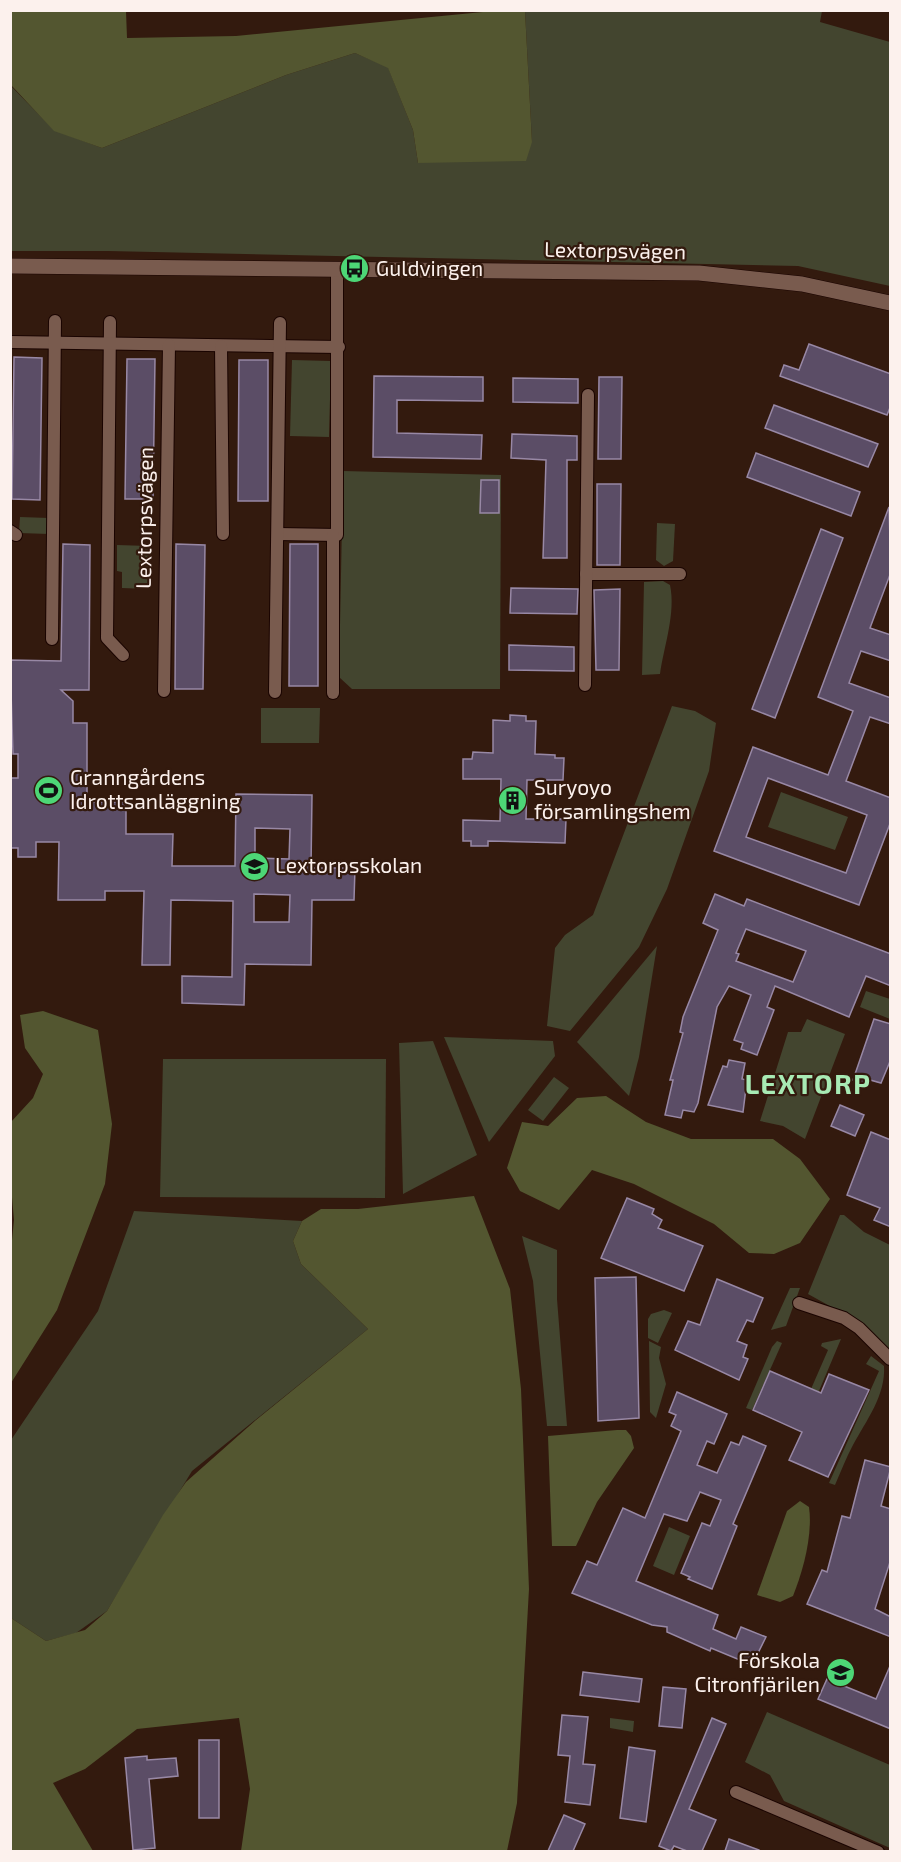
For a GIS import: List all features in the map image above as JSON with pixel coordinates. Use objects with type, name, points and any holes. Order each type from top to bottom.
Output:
[{"type":"street","name":"Lextorpsvägen","points":[[10,266],[699,273],[802,284],[891,303]]},
{"type":"street","points":[[278,534],[337,535],[339,347],[337,269]]},
{"type":"street","points":[[52,639],[55,321]]},
{"type":"street","name":"Lextorpsvägen","points":[[110,322],[107,638],[123,655]]},
{"type":"street","points":[[275,692],[280,323]]},
{"type":"street","points":[[10,342],[339,347]]},
{"type":"street","name":"Lextorpsvägen","points":[[164,691],[168,345]]},
{"type":"street","points":[[222,346],[223,534]]},
{"type":"street","points":[[585,684],[588,395]]},
{"type":"street","points":[[333,535],[333,693]]},
{"type":"street","points":[[586,574],[680,574]]},
{"type":"street","points":[[800,1304],[843,1318],[859,1328],[891,1359]]},
{"type":"street","points":[[736,1792],[878,1851]]},
{"type":"green space","points":[[11,10],[126,11],[127,38],[236,36],[493,11],[525,11],[532,142],[526,161],[418,163],[413,130],[388,68],[355,53],[286,75],[102,148],[54,131],[11,85]]},
{"type":"green space","points":[[525,11],[822,11],[820,22],[890,42],[890,286],[798,266],[108,251],[11,251],[10,85],[54,130],[102,148],[286,75],[355,53],[388,67],[413,130],[418,163],[532,142]]},
{"type":"green space","points":[[292,360],[331,361],[329,437],[290,436]]},
{"type":"green space","points":[[343,471],[501,475],[500,689],[352,689],[339,677]]},
{"type":"green space","points":[[20,517],[49,518],[49,534],[19,533]]},
{"type":"green space","points":[[657,523],[675,524],[673,561],[664,566],[656,560]]},
{"type":"green space","points":[[117,545],[149,546],[148,589],[122,588],[122,572],[117,571]]},
{"type":"green space","points":[[663,581],[670,585],[672,607],[660,674],[642,675],[644,582]]},
{"type":"green space","points":[[672,706],[695,711],[716,723],[709,771],[667,889],[639,947],[570,1031],[547,1026],[555,948],[565,935],[593,915]]},
{"type":"green space","points":[[261,708],[320,708],[319,743],[261,743]]},
{"type":"green space","points":[[781,792],[848,817],[835,850],[768,827]]},
{"type":"green space","points":[[657,946],[639,1057],[629,1096],[577,1042]]},
{"type":"green space","points":[[866,991],[890,999],[890,1019],[860,1007]]},
{"type":"green space","points":[[43,1011],[98,1030],[112,1124],[105,1184],[57,1310],[11,1383],[10,1260],[14,1220],[10,1175],[11,1122],[33,1098],[43,1074],[25,1048],[20,1015]]},
{"type":"green space","points":[[807,1019],[845,1034],[805,1139],[783,1126],[760,1121],[788,1032],[801,1032]]},
{"type":"green space","points":[[444,1037],[553,1041],[555,1056],[489,1142]]},
{"type":"green space","points":[[433,1041],[477,1155],[403,1194],[399,1043]]},
{"type":"green space","points":[[163,1059],[386,1059],[385,1198],[160,1197]]},
{"type":"green space","points":[[554,1077],[569,1088],[543,1121],[528,1110]]},
{"type":"green space","points":[[606,1096],[646,1122],[691,1139],[773,1139],[800,1159],[830,1199],[800,1243],[774,1254],[749,1253],[714,1224],[634,1184],[592,1170],[559,1210],[520,1191],[507,1168],[522,1122],[548,1126],[577,1098]]},
{"type":"green space","points":[[474,1196],[510,1289],[521,1389],[529,1589],[517,1803],[507,1851],[241,1851],[250,1789],[239,1718],[137,1729],[85,1769],[53,1783],[93,1851],[11,1851],[11,1618],[46,1641],[85,1630],[107,1611],[163,1515],[186,1482],[256,1420],[368,1329],[301,1264],[293,1241],[302,1221],[321,1209],[358,1209]]},
{"type":"green space","points":[[134,1211],[302,1221],[293,1241],[301,1264],[368,1329],[192,1471],[107,1611],[76,1633],[46,1641],[11,1618],[11,1440],[98,1311]]},
{"type":"green space","points":[[840,1215],[844,1215],[864,1232],[890,1245],[890,1350],[864,1325],[808,1294]]},
{"type":"green space","points":[[522,1236],[557,1250],[557,1299],[567,1426],[547,1426],[533,1281]]},
{"type":"green space","points":[[790,1288],[800,1288],[786,1326],[771,1330]]},
{"type":"green space","points":[[664,1310],[672,1313],[658,1343],[648,1338],[648,1319],[651,1314]]},
{"type":"green space","points":[[841,1339],[802,1431],[794,1428],[828,1350],[821,1346],[822,1343]]},
{"type":"green space","points":[[649,1341],[661,1347],[659,1358],[666,1384],[656,1418],[650,1412]]},
{"type":"green space","points":[[777,1341],[782,1343],[752,1410],[746,1408],[772,1347]]},
{"type":"green space","points":[[871,1356],[884,1366],[882,1387],[835,1485],[829,1483],[879,1371],[866,1364]]},
{"type":"green space","points":[[626,1430],[631,1436],[634,1448],[597,1502],[576,1546],[552,1546],[548,1436]]},
{"type":"green space","points":[[800,1501],[809,1507],[810,1529],[804,1564],[793,1596],[780,1602],[757,1595],[787,1511]]},
{"type":"green space","points":[[669,1527],[690,1536],[674,1575],[653,1566]]},
{"type":"green space","points":[[767,1712],[890,1765],[890,1848],[784,1801],[770,1775],[745,1762]]},
{"type":"green space","points":[[610,1718],[634,1721],[633,1732],[610,1728]]},
{"type":"building","points":[[809,344],[891,374],[891,405],[887,415],[780,376],[784,365],[799,370]]},
{"type":"building","points":[[14,357],[42,358],[40,500],[12,499]]},
{"type":"building","points":[[127,359],[155,359],[153,499],[125,499]]},
{"type":"building","points":[[239,360],[268,360],[268,501],[238,501]]},
{"type":"building","points":[[374,376],[483,377],[483,401],[397,400],[397,433],[482,435],[481,459],[373,457]]},
{"type":"building","points":[[599,377],[622,377],[621,459],[598,459]]},
{"type":"building","points":[[513,378],[578,379],[578,403],[513,402]]},
{"type":"building","points":[[774,405],[878,444],[868,467],[765,428]]},
{"type":"building","points":[[512,434],[577,436],[577,460],[567,460],[567,558],[543,558],[546,460],[511,458]]},
{"type":"building","points":[[756,453],[860,492],[851,516],[747,477]]},
{"type":"building","points":[[481,480],[499,480],[499,513],[480,513]]},
{"type":"building","points":[[597,484],[621,484],[620,565],[597,565]]},
{"type":"building","points":[[889,507],[891,572],[870,628],[891,635],[891,661],[861,651],[849,683],[891,698],[891,724],[870,717],[846,781],[891,798],[891,821],[859,905],[714,851],[753,747],[828,775],[853,711],[818,697]],"holes":[[[768,778],[867,815],[846,873],[746,837]]]},
{"type":"building","points":[[821,529],[843,538],[775,718],[752,709]]},
{"type":"building","points":[[63,544],[90,545],[89,690],[61,690],[73,701],[73,723],[87,723],[87,802],[126,802],[126,834],[173,834],[172,866],[235,866],[236,794],[312,795],[311,868],[355,868],[354,900],[312,900],[311,965],[245,964],[244,1005],[182,1003],[182,976],[232,977],[233,901],[171,900],[170,965],[142,965],[144,891],[105,891],[105,900],[58,900],[59,842],[36,842],[36,857],[18,857],[18,848],[10,848],[10,778],[18,778],[18,754],[13,754],[10,660],[61,661]],"holes":[[[255,828],[290,829],[289,859],[255,858]],[[254,894],[290,895],[289,922],[254,922]]]},
{"type":"building","points":[[176,544],[205,545],[203,689],[175,689]]},
{"type":"building","points":[[290,544],[318,544],[318,686],[289,686]]},
{"type":"building","points":[[511,588],[578,589],[577,614],[510,613]]},
{"type":"building","points":[[620,589],[619,670],[596,670],[594,590]]},
{"type":"building","points":[[509,645],[574,647],[574,671],[509,670]]},
{"type":"building","name":"Suryoyo församlingshem","points":[[510,715],[526,716],[526,721],[536,721],[535,754],[564,758],[563,780],[527,780],[526,819],[566,819],[565,843],[488,841],[488,846],[471,846],[471,841],[463,841],[463,820],[500,821],[501,779],[463,779],[463,759],[472,759],[473,752],[493,753],[493,720],[510,721]]},
{"type":"building","points":[[715,894],[744,906],[747,899],[891,954],[891,986],[866,976],[849,1017],[775,986],[767,1007],[774,1010],[757,1055],[741,1049],[743,1043],[734,1040],[751,995],[729,986],[717,1007],[698,1103],[694,1112],[683,1110],[681,1118],[665,1115],[673,1080],[670,1080],[683,1033],[680,1032],[683,1017],[718,930],[703,923]],"holes":[[[746,929],[806,951],[793,982],[736,961],[739,954],[736,953]]]},
{"type":"building","points":[[874,1019],[891,1024],[891,1059],[881,1083],[870,1080],[868,1085],[853,1080]]},
{"type":"building","points":[[729,1060],[745,1063],[742,1079],[747,1080],[743,1112],[708,1105],[723,1066],[727,1067]]},
{"type":"building","points":[[840,1105],[864,1115],[855,1136],[831,1126]]},
{"type":"building","points":[[871,1132],[891,1140],[891,1227],[874,1220],[880,1208],[847,1195]]},
{"type":"building","points":[[627,1198],[654,1209],[652,1214],[662,1220],[658,1228],[703,1246],[684,1291],[601,1258]]},
{"type":"building","points":[[636,1277],[639,1418],[598,1421],[595,1278]]},
{"type":"building","points":[[717,1279],[763,1298],[753,1322],[747,1320],[737,1341],[747,1345],[743,1357],[748,1359],[739,1380],[675,1350],[688,1321],[700,1325]]},
{"type":"building","points":[[770,1371],[821,1393],[829,1374],[869,1390],[828,1477],[789,1460],[802,1432],[753,1410]]},
{"type":"building","points":[[677,1392],[727,1414],[714,1444],[707,1441],[697,1465],[717,1473],[731,1442],[739,1445],[743,1436],[766,1446],[733,1524],[737,1526],[712,1589],[688,1579],[690,1577],[681,1573],[702,1523],[710,1526],[721,1500],[700,1492],[687,1521],[664,1514],[636,1581],[718,1615],[713,1629],[736,1639],[741,1627],[766,1637],[752,1665],[711,1648],[710,1651],[667,1632],[667,1627],[652,1625],[572,1593],[587,1561],[597,1565],[623,1508],[645,1518],[681,1431],[671,1426],[676,1415],[669,1412]]},
{"type":"building","points":[[865,1460],[891,1467],[881,1506],[891,1509],[891,1559],[875,1609],[891,1617],[891,1637],[807,1604],[822,1570],[827,1572],[842,1516],[850,1518]]},
{"type":"building","points":[[890,1666],[891,1729],[818,1699],[827,1679],[876,1699]]},
{"type":"building","points":[[583,1672],[642,1679],[639,1702],[580,1695]]},
{"type":"building","points":[[663,1687],[686,1689],[682,1728],[659,1726]]},
{"type":"building","points":[[562,1715],[588,1717],[583,1764],[595,1765],[590,1805],[565,1802],[570,1756],[558,1755]]},
{"type":"building","points":[[712,1718],[726,1724],[689,1809],[716,1820],[702,1851],[687,1851],[674,1846],[671,1851],[659,1846]]},
{"type":"building","points":[[199,1740],[219,1740],[219,1818],[199,1818]]},
{"type":"building","points":[[629,1747],[655,1751],[646,1822],[620,1818]]},
{"type":"building","points":[[147,1756],[147,1760],[176,1758],[178,1776],[149,1779],[155,1848],[133,1850],[125,1758]]},
{"type":"building","points":[[564,1815],[585,1824],[573,1851],[548,1851]]},
{"type":"building","points":[[729,1839],[759,1850],[759,1851],[725,1851]]},
{"type":"place","name":"Guldvingen","points":[[355,269]]},
{"type":"place","name":"Granngårdens Idrottsanläggning","points":[[49,790]]},
{"type":"place","name":"Suryoyo församlingshem","points":[[513,800]]},
{"type":"place","name":"Lextorpsskolan","points":[[254,866]]},
{"type":"place","name":"Förskola Citronfjärilen","points":[[841,1673]]},
{"type":"district","name":"LEXTORP","points":[[808,1085]]}]
